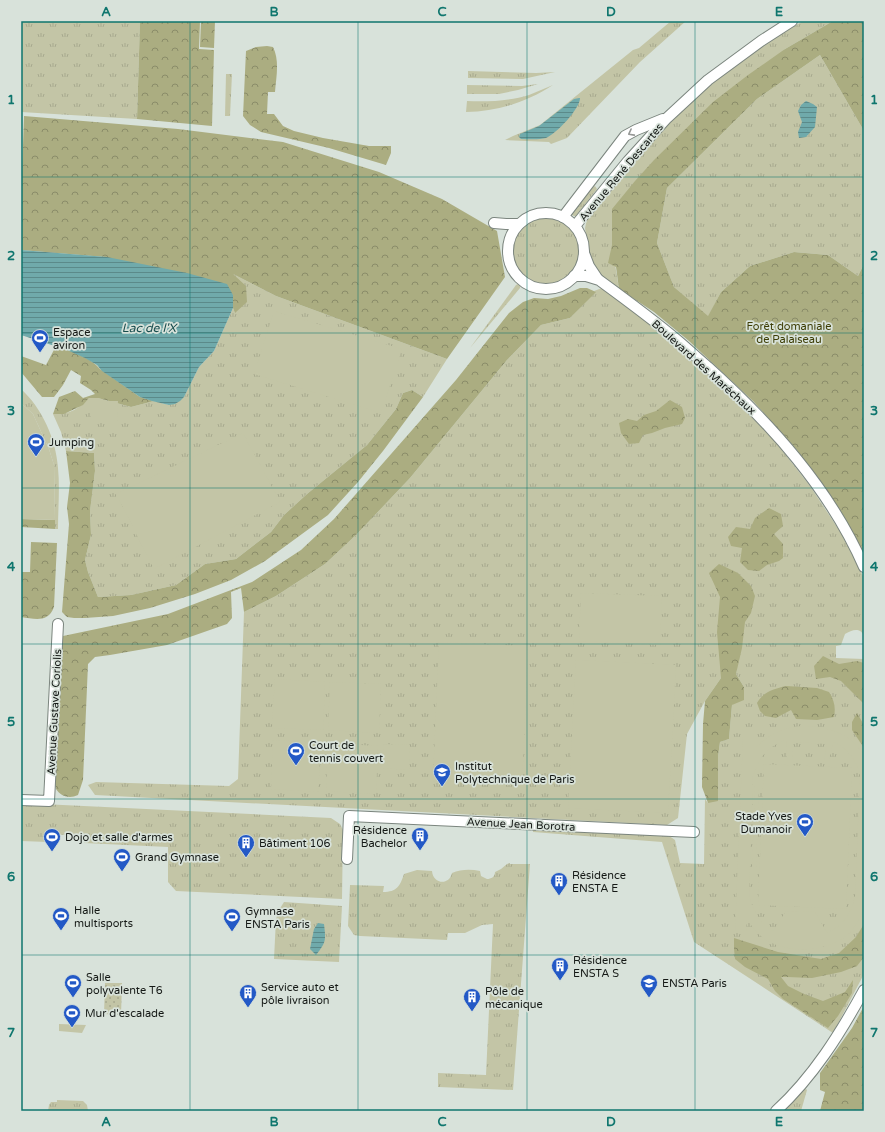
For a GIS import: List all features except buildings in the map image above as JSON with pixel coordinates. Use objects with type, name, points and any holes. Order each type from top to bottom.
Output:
[{"type":"street","name":"Avenue René Descartes","points":[[575,226],[628,161],[667,118],[708,80],[761,41],[792,21]]},
{"type":"street","name":"Avenue René Descartes","points":[[563,217],[625,136],[667,118]]},
{"type":"street","points":[[548,213],[563,217],[575,226],[582,239],[584,253],[579,269],[567,282],[549,288],[539,288],[522,281],[511,267],[508,259],[507,251],[510,236],[519,224],[532,215],[548,213]]},
{"type":"street","points":[[508,243],[504,234],[494,223],[519,224]]},
{"type":"street","name":"Boulevard des Maréchaux","points":[[584,253],[589,266],[597,278],[677,340],[734,391],[780,439],[815,483],[833,509],[854,544],[864,567]]},
{"type":"street","points":[[574,276],[597,278]]},
{"type":"street","name":"Avenue Gustave Coriolis","points":[[21,800],[49,801],[58,624]]},
{"type":"street","name":"Avenue Jean Borotra","points":[[347,859],[349,816],[694,832]]},
{"type":"street","points":[[776,1111],[804,1082],[820,1061],[864,990]]},
{"type":"green space","points":[[21,21],[140,21],[137,119],[21,112]]},
{"type":"green space","points":[[140,21],[200,21],[199,49],[214,50],[212,126],[137,119]]},
{"type":"green space","points":[[201,21],[215,21],[214,48],[200,47]]},
{"type":"green space","points":[[671,21],[686,21],[640,62],[567,138],[551,144],[549,142],[505,140],[540,125],[633,50],[639,48]]},
{"type":"green space","points":[[803,21],[833,21],[785,49],[612,245],[619,289],[597,273],[589,253],[586,235],[585,228],[588,215],[643,150],[693,100],[738,64],[770,41]]},
{"type":"green space","name":"Forêt domaniale de Palaiseau","points":[[833,21],[864,21],[864,131],[820,55],[757,99],[667,188],[657,243],[674,287],[708,316],[721,292],[750,266],[794,252],[828,255],[858,276],[864,264],[864,561],[797,450],[753,401],[689,341],[654,312],[619,289],[616,267],[608,263],[612,245],[612,209],[654,160],[713,102],[785,49]]},
{"type":"green space","points":[[256,47],[273,47],[277,70],[275,92],[268,92],[267,114],[274,114],[283,126],[294,131],[369,146],[391,146],[391,153],[386,165],[329,148],[261,132],[250,125],[243,116],[246,51]]},
{"type":"green space","points":[[820,55],[864,131],[864,264],[858,276],[828,255],[794,252],[750,266],[721,292],[708,317],[674,287],[657,243],[667,188],[757,99]]},
{"type":"green space","points":[[468,71],[536,73],[555,72],[523,79],[468,78]]},
{"type":"green space","points":[[226,74],[232,74],[230,116],[225,116]]},
{"type":"green space","points":[[538,84],[499,94],[467,94],[467,85],[522,86]]},
{"type":"green space","points":[[553,85],[532,97],[511,105],[489,110],[466,112],[467,101],[514,99],[529,95]]},
{"type":"green space","points":[[24,116],[178,129],[283,142],[379,172],[442,199],[497,231],[505,277],[447,359],[276,296],[233,274],[246,286],[247,302],[235,313],[233,308],[233,295],[105,257],[21,250]]},
{"type":"green space","points":[[595,186],[597,189],[576,216],[572,215],[573,211]]},
{"type":"green space","points":[[539,218],[553,218],[565,223],[574,232],[579,244],[577,264],[570,275],[553,284],[539,284],[527,279],[518,270],[513,258],[513,244],[518,232],[527,223]]},
{"type":"green space","points":[[231,273],[276,296],[447,359],[423,397],[412,390],[403,393],[396,409],[367,445],[307,494],[284,515],[271,532],[236,559],[205,564],[176,585],[131,595],[98,597],[85,560],[91,535],[90,511],[95,471],[94,453],[66,451],[61,432],[53,414],[73,410],[89,398],[98,398],[131,407],[154,401],[169,405],[184,397],[199,367],[214,351],[233,308],[235,313]]},
{"type":"green space","points":[[518,284],[520,288],[470,348],[516,285]]},
{"type":"green space","points":[[580,288],[587,288],[596,292],[570,318],[541,325],[507,360],[410,478],[356,535],[325,564],[276,596],[244,612],[241,588],[231,592],[232,618],[227,624],[167,645],[95,657],[88,664],[83,780],[78,795],[72,797],[60,794],[58,792],[54,778],[63,636],[168,614],[252,582],[301,550],[334,519],[456,380],[509,313],[523,302],[534,298],[548,299],[561,296]]},
{"type":"green space","points":[[602,288],[639,315],[686,353],[774,440],[810,486],[841,533],[864,578],[864,636],[858,630],[845,634],[841,645],[836,646],[836,658],[864,659],[864,974],[833,1033],[694,942],[662,842],[533,832],[533,828],[665,833],[675,840],[680,863],[704,864],[705,799],[708,803],[720,742],[729,739],[732,705],[744,687],[736,674],[737,667],[721,678],[705,701],[687,734],[678,818],[667,825],[95,795],[88,785],[96,782],[229,786],[238,779],[244,612],[276,596],[325,564],[356,535],[410,478],[507,360],[541,325],[570,318],[595,292],[594,291]]},
{"type":"green space","points":[[274,311],[402,349],[381,413],[254,374]]},
{"type":"green space","points":[[56,346],[86,358],[140,397],[154,401],[131,407],[98,398],[89,398],[83,405],[64,414],[53,414],[59,397],[75,391],[83,398],[95,394],[80,383],[81,376],[71,370],[63,385],[54,397],[42,397],[21,372],[21,356],[46,365]]},
{"type":"green space","points":[[21,389],[35,405],[47,425],[57,457],[59,476],[58,529],[55,529],[54,465],[49,449],[33,414],[21,403]]},
{"type":"green space","points":[[412,390],[423,397],[358,482],[328,515],[265,561],[231,580],[195,594],[150,608],[113,616],[85,618],[67,617],[62,612],[69,524],[67,507],[70,483],[66,451],[94,453],[95,471],[90,511],[91,535],[85,560],[98,597],[131,595],[176,585],[205,564],[236,559],[271,532],[284,515],[307,494],[367,445],[396,409],[403,393]]},
{"type":"green space","points":[[670,400],[682,407],[685,418],[682,424],[643,435],[639,443],[629,444],[621,433],[619,423],[628,419],[637,421],[644,415],[656,411]]},
{"type":"green space","points":[[91,401],[118,401],[117,421],[91,421]]},
{"type":"green space","name":"Jumping","points":[[21,403],[33,414],[49,449],[54,465],[55,520],[21,519]]},
{"type":"green space","points":[[243,433],[280,502],[154,569],[116,494]]},
{"type":"green space","points":[[769,508],[781,514],[783,526],[774,534],[783,544],[783,558],[767,565],[759,571],[748,570],[740,562],[742,548],[731,546],[728,537],[736,527],[750,529],[755,518]]},
{"type":"green space","points":[[21,519],[55,520],[55,529],[21,527]]},
{"type":"green space","points":[[31,542],[57,543],[54,607],[48,616],[40,619],[21,617],[21,572],[30,572]]},
{"type":"green space","points":[[719,564],[738,573],[751,586],[755,596],[751,613],[745,622],[742,648],[736,674],[744,687],[744,700],[732,705],[729,739],[720,742],[718,757],[718,801],[708,803],[702,787],[705,701],[721,678],[717,632],[720,597],[709,573]]},
{"type":"green space","points":[[581,593],[662,596],[660,645],[579,641]]},
{"type":"green space","points":[[439,642],[528,646],[522,785],[433,781]]},
{"type":"green space","points":[[823,656],[839,664],[857,661],[864,663],[864,704],[841,681],[830,677],[816,679],[814,666]]},
{"type":"green space","points":[[576,660],[676,665],[668,813],[568,808]]},
{"type":"green space","points":[[275,679],[325,682],[323,730],[272,728]]},
{"type":"green space","points":[[330,682],[381,684],[379,733],[328,730]]},
{"type":"green space","points":[[786,686],[817,688],[829,692],[834,704],[834,717],[817,720],[796,719],[791,710],[776,718],[765,716],[760,711],[757,703],[770,691]]},
{"type":"green space","points":[[857,713],[864,725],[864,748],[852,730],[852,722]]},
{"type":"green space","points":[[812,726],[838,733],[852,742],[864,755],[864,908],[855,927],[846,936],[827,946],[805,949],[783,947],[772,943],[763,938],[747,920],[746,931],[735,931],[743,737],[756,737],[756,747],[767,738],[778,732],[796,727]],"holes":[[[786,740],[787,759],[793,758],[792,742],[827,744],[824,761],[829,761],[833,742],[843,747],[847,751],[856,764],[860,774],[854,902],[852,908],[842,923],[827,933],[815,912],[786,911],[773,931],[768,928],[757,916],[749,895],[753,776],[762,757],[775,745]]]},
{"type":"green space","name":"Court de tennis couvert","points":[[273,740],[321,743],[318,792],[271,789]]},
{"type":"green space","points":[[328,743],[378,746],[376,794],[326,791]]},
{"type":"green space","points":[[384,744],[410,745],[409,770],[383,768]]},
{"type":"green space","name":"Stade Yves Dumanoir","points":[[764,764],[852,768],[846,909],[758,905]]},
{"type":"green space","points":[[755,786],[759,786],[756,867],[752,867]]},
{"type":"green space","points":[[21,803],[331,818],[340,824],[343,830],[342,899],[176,891],[168,882],[168,847],[84,843],[84,836],[48,834],[48,842],[21,841]]},
{"type":"green space","points":[[510,863],[530,864],[513,1090],[438,1087],[438,1073],[486,1075],[493,924],[482,925],[465,933],[448,933],[447,940],[354,935],[348,926],[350,885],[384,886],[383,892],[388,892],[397,888],[404,874],[417,870],[432,871],[435,879],[441,882],[448,880],[452,873],[466,870],[480,871],[481,876],[488,879],[494,876],[495,872]]},
{"type":"green space","points":[[284,902],[342,906],[339,962],[274,959],[276,919]]},
{"type":"green space","points":[[864,924],[864,957],[857,966],[841,972],[812,978],[781,977],[788,986],[823,1001],[845,992],[853,980],[852,993],[838,1016],[828,1028],[783,999],[775,991],[768,979],[745,967],[735,959],[734,938],[778,952],[821,959],[839,953],[856,937]]},
{"type":"green space","points":[[105,983],[122,983],[121,1015],[104,1014]]},
{"type":"green space","points":[[864,1006],[864,1111],[820,1111],[825,1092],[820,1090],[820,1073],[852,1028]]},
{"type":"green space","name":"Mur d'escalade","points":[[59,1024],[86,1025],[82,1033],[59,1031]]},
{"type":"green space","points":[[806,1089],[801,1111],[782,1111],[802,1091]]},
{"type":"green space","points":[[57,1100],[83,1101],[87,1105],[88,1111],[48,1111],[51,1102],[57,1102]]},
{"type":"water","points":[[580,98],[579,103],[572,114],[556,132],[550,136],[537,139],[521,139],[519,137],[520,134],[539,126],[574,99]]},
{"type":"water","points":[[806,101],[817,107],[815,127],[806,137],[799,138],[798,132],[802,122],[798,111],[801,105]]},
{"type":"water","name":"Lac de l'X","points":[[21,250],[107,257],[187,273],[227,284],[233,295],[233,308],[214,351],[199,367],[184,397],[175,404],[169,405],[152,401],[140,397],[102,371],[97,365],[85,358],[67,350],[21,335]]},
{"type":"water","points":[[318,923],[324,924],[325,938],[322,947],[316,955],[310,949],[314,929]]},
{"type":"place","name":"Espace aviron","points":[[40,353]]},
{"type":"place","name":"Jumping","points":[[36,457]]},
{"type":"place","name":"Court de tennis couvert","points":[[296,766]]},
{"type":"place","name":"Institut Polytechnique de Paris","points":[[442,787]]},
{"type":"place","name":"Stade Yves Dumanoir","points":[[805,837]]},
{"type":"place","name":"Résidence Bachelor","points":[[420,851]]},
{"type":"place","name":"Dojo et salle d'armes","points":[[52,852]]},
{"type":"place","name":"Bâtiment 106","points":[[246,858]]},
{"type":"place","name":"Grand Gymnase","points":[[122,872]]},
{"type":"place","name":"Résidence ENSTA E","points":[[559,896]]},
{"type":"place","name":"Halle multisports","points":[[61,931]]},
{"type":"place","name":"Gymnase ENSTA Paris","points":[[232,932]]},
{"type":"place","name":"Résidence ENSTA S","points":[[560,981]]},
{"type":"place","name":"Salle polyvalente T6","points":[[73,998]]},
{"type":"place","name":"ENSTA Paris","points":[[649,998]]},
{"type":"place","name":"Service auto et pôle livraison","points":[[248,1008]]},
{"type":"place","name":"Pôle de mécanique","points":[[472,1012]]},
{"type":"place","name":"Mur d'escalade","points":[[72,1028]]}]
